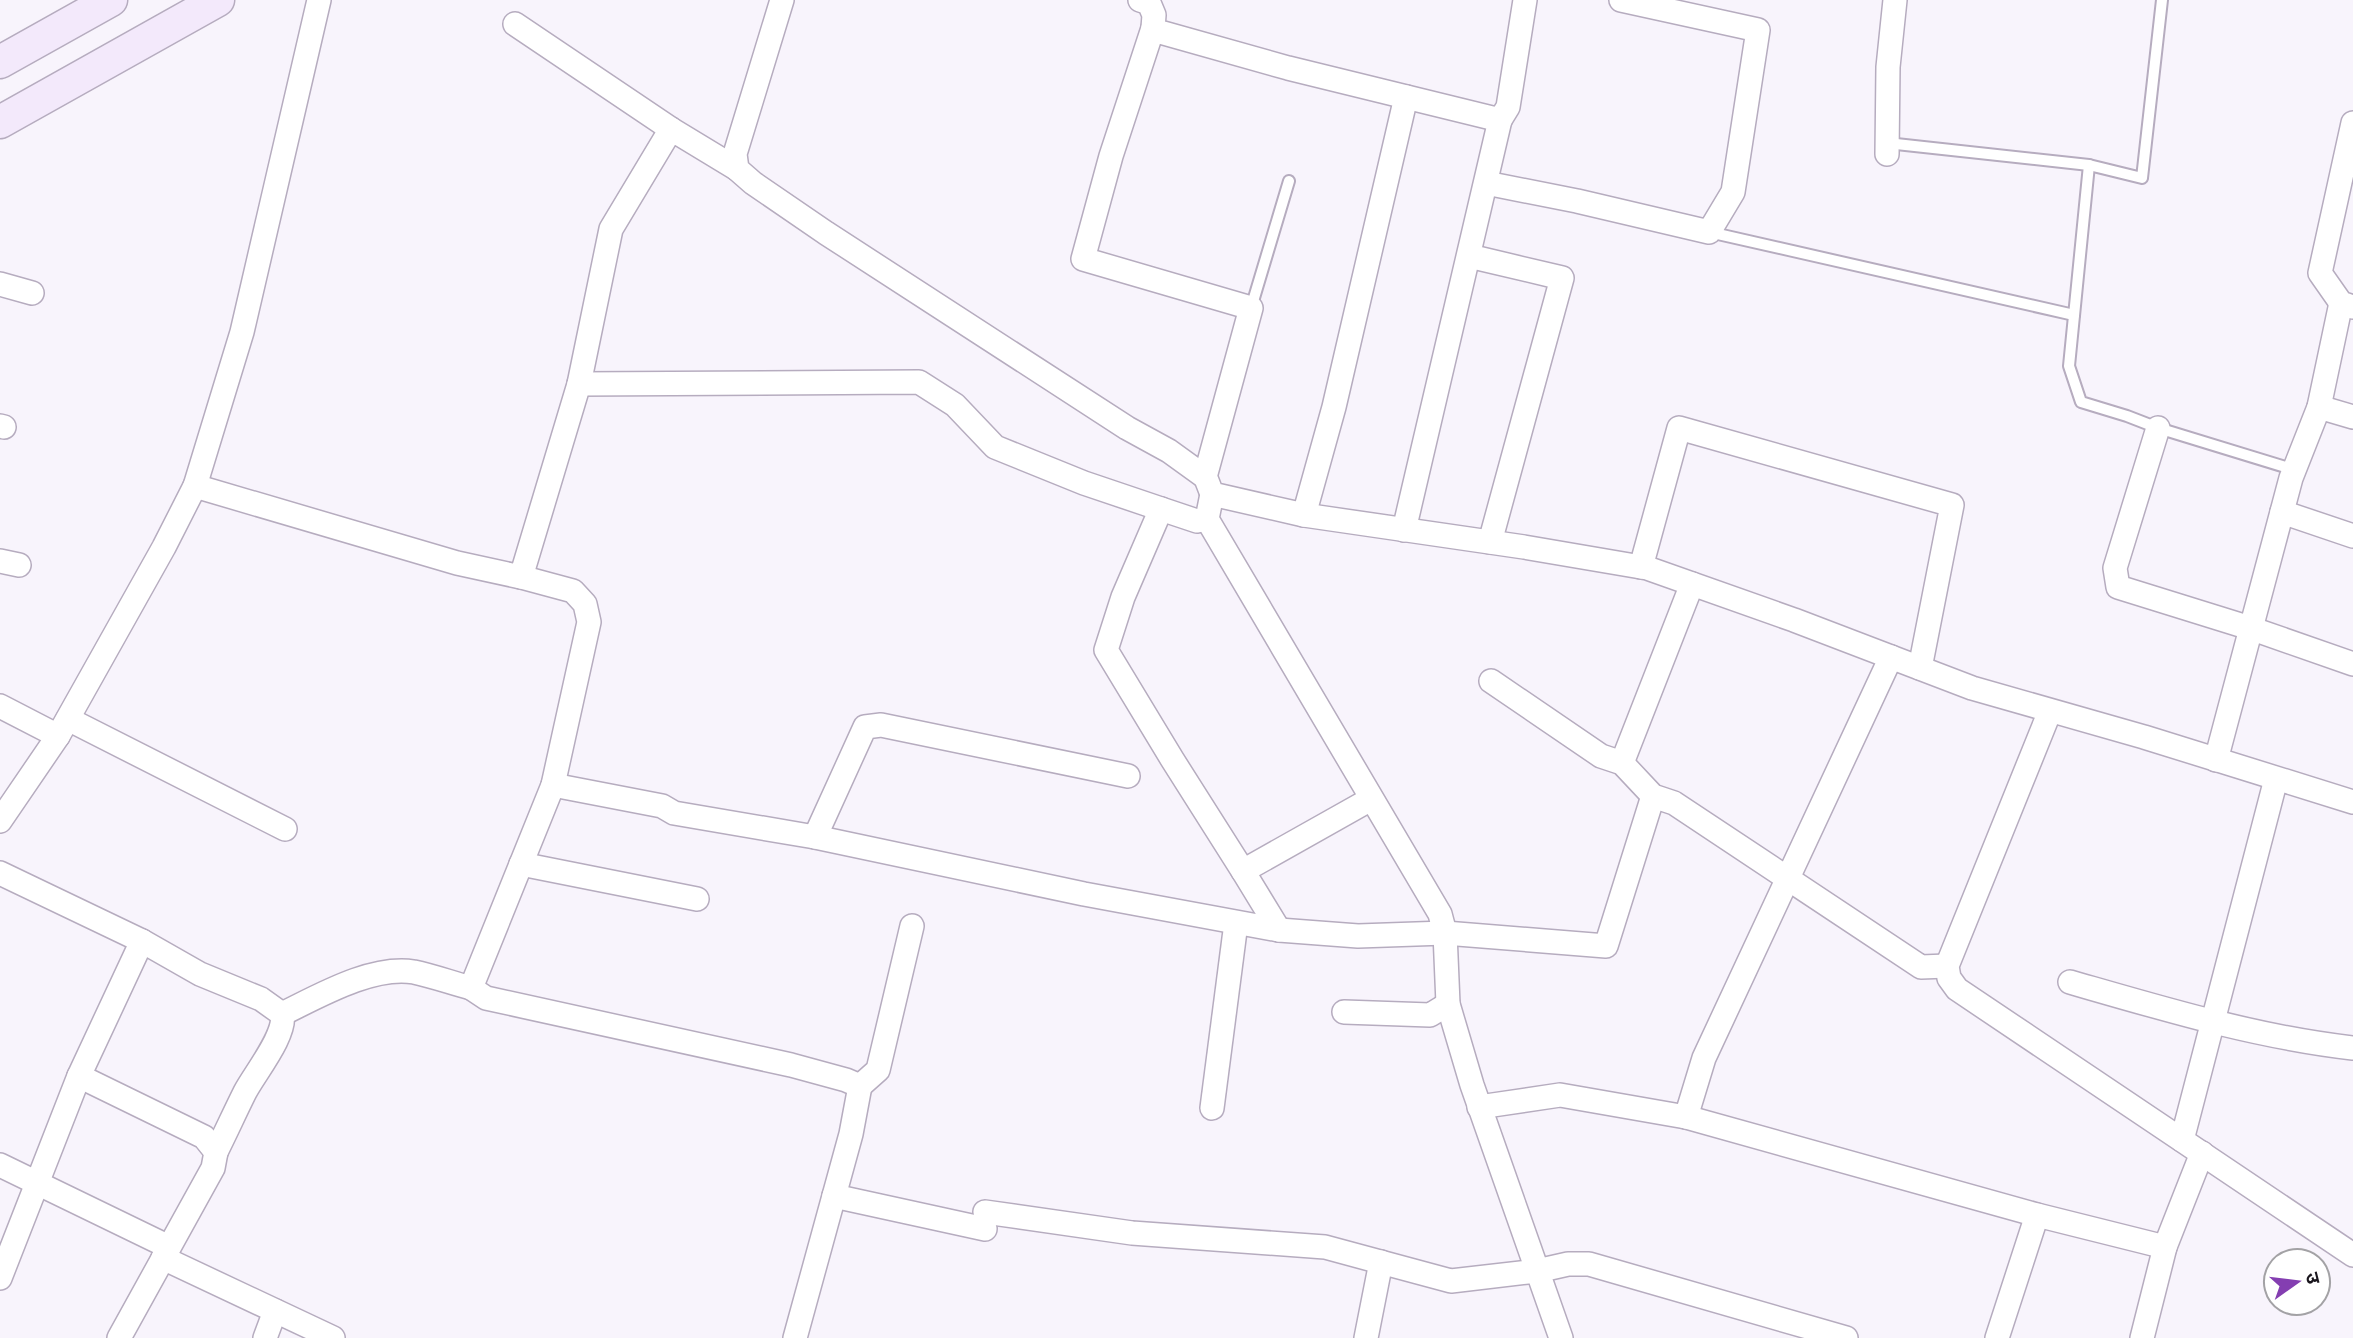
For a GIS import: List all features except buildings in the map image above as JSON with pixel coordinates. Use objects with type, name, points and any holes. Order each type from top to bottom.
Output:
[{"type":"street","points":[[0,62],[111,0]]},
{"type":"street","points":[[0,122],[218,0]]},
{"type":"street","points":[[0,821],[63,727],[164,547],[195,486],[242,332],[320,0]]},
{"type":"street","points":[[737,169],[735,154],[782,0]]},
{"type":"street","points":[[1140,0],[1149,3],[1154,15],[1153,28],[1111,156],[1083,259],[1251,308],[1209,485],[1207,519],[1440,915],[1445,933],[1448,1004],[1479,1107],[1561,1338]]},
{"type":"street","points":[[1404,530],[1500,120],[1508,107],[1525,0]]},
{"type":"street","points":[[1486,183],[1709,232],[1733,192],[1758,30],[1621,0]]},
{"type":"street","points":[[1887,148],[1888,67],[1895,0]]},
{"type":"street","points":[[515,24],[671,129],[737,169],[752,183],[825,233],[1126,428],[1169,451],[1209,485],[1304,515],[1641,567],[1794,620],[1972,688],[2353,802]]},
{"type":"street","points":[[1153,28],[1288,68],[1500,120]]},
{"type":"street","points":[[1304,515],[1334,407],[1406,97]]},
{"type":"street","points":[[521,577],[579,384],[611,229],[671,129]]},
{"type":"street","points":[[2216,760],[2282,512],[2319,407],[2347,305],[2320,273],[2352,129]]},
{"type":"street","points":[[1469,256],[1562,278],[1490,542]]},
{"type":"street","points":[[0,284],[32,293]]},
{"type":"street","points":[[579,384],[919,382],[955,405],[995,447],[1084,483],[1197,521],[1207,519]]},
{"type":"street","points":[[2319,407],[2353,418]]},
{"type":"street","points":[[1641,567],[1679,428],[1952,505],[1920,668]]},
{"type":"street","points":[[2158,428],[2115,568],[2118,587],[2250,628],[2353,664]]},
{"type":"street","points":[[195,486],[457,563],[573,591],[585,604],[589,622],[553,785],[471,988]]},
{"type":"street","points":[[1161,509],[1123,597],[1106,650],[1279,930]]},
{"type":"street","points":[[2282,512],[2353,536]]},
{"type":"street","points":[[1622,763],[1692,584]]},
{"type":"street","points":[[1686,1117],[1704,1058],[1891,657]]},
{"type":"street","points":[[1491,681],[1601,756],[1622,763],[1653,796],[1674,803],[1921,967],[1947,966]]},
{"type":"street","points":[[0,706],[63,727],[285,829]]},
{"type":"street","points":[[2050,711],[1947,966],[1949,978],[1957,989],[2353,1255]]},
{"type":"street","points":[[815,837],[865,727],[881,725],[1128,776]]},
{"type":"street","points":[[2182,1140],[2276,779]]},
{"type":"street","points":[[553,785],[662,806],[674,813],[815,837],[1084,894],[1279,930],[1358,936],[1445,933],[1606,946],[1653,796]]},
{"type":"street","points":[[1243,871],[1371,799]]},
{"type":"street","points":[[521,864],[697,899]]},
{"type":"street","points":[[0,873],[142,941],[200,974],[261,999],[282,1014],[284,1021],[216,1152],[213,1168],[119,1338]]},
{"type":"street","points":[[1212,1108],[1236,923]]},
{"type":"street","points":[[795,1338],[851,1134],[860,1086],[878,1070],[912,926]]},
{"type":"street","points":[[0,1278],[79,1076],[142,941]]},
{"type":"street","points":[[282,1014],[377,973],[412,972],[471,988],[486,998],[791,1065],[860,1086]]},
{"type":"street","points":[[2070,982],[2213,1023],[2353,1048]]},
{"type":"street","points":[[1344,1012],[1430,1015],[1448,1004]]},
{"type":"street","points":[[79,1076],[204,1137],[216,1152]]},
{"type":"street","points":[[1479,1107],[1560,1095],[1686,1117],[2037,1215],[2165,1247]]},
{"type":"street","points":[[2142,1338],[2165,1247],[2202,1153]]},
{"type":"street","points":[[0,1165],[275,1311],[333,1338]]},
{"type":"street","points":[[834,1196],[985,1220],[1325,1247],[1451,1281],[1537,1271],[1568,1264],[1589,1264],[1846,1338]]},
{"type":"street","points":[[1997,1338],[2037,1215]]},
{"type":"street","points":[[1366,1338],[1381,1262]]},
{"type":"street","points":[[265,1338],[275,1311]]},
{"type":"lane","points":[[1887,148],[2089,165],[2142,178],[2162,0]]},
{"type":"lane","points":[[2089,165],[2069,366],[2081,402],[2295,470]]},
{"type":"lane","points":[[1251,308],[1289,181]]},
{"type":"lane","points":[[1709,232],[2074,315]]}]
